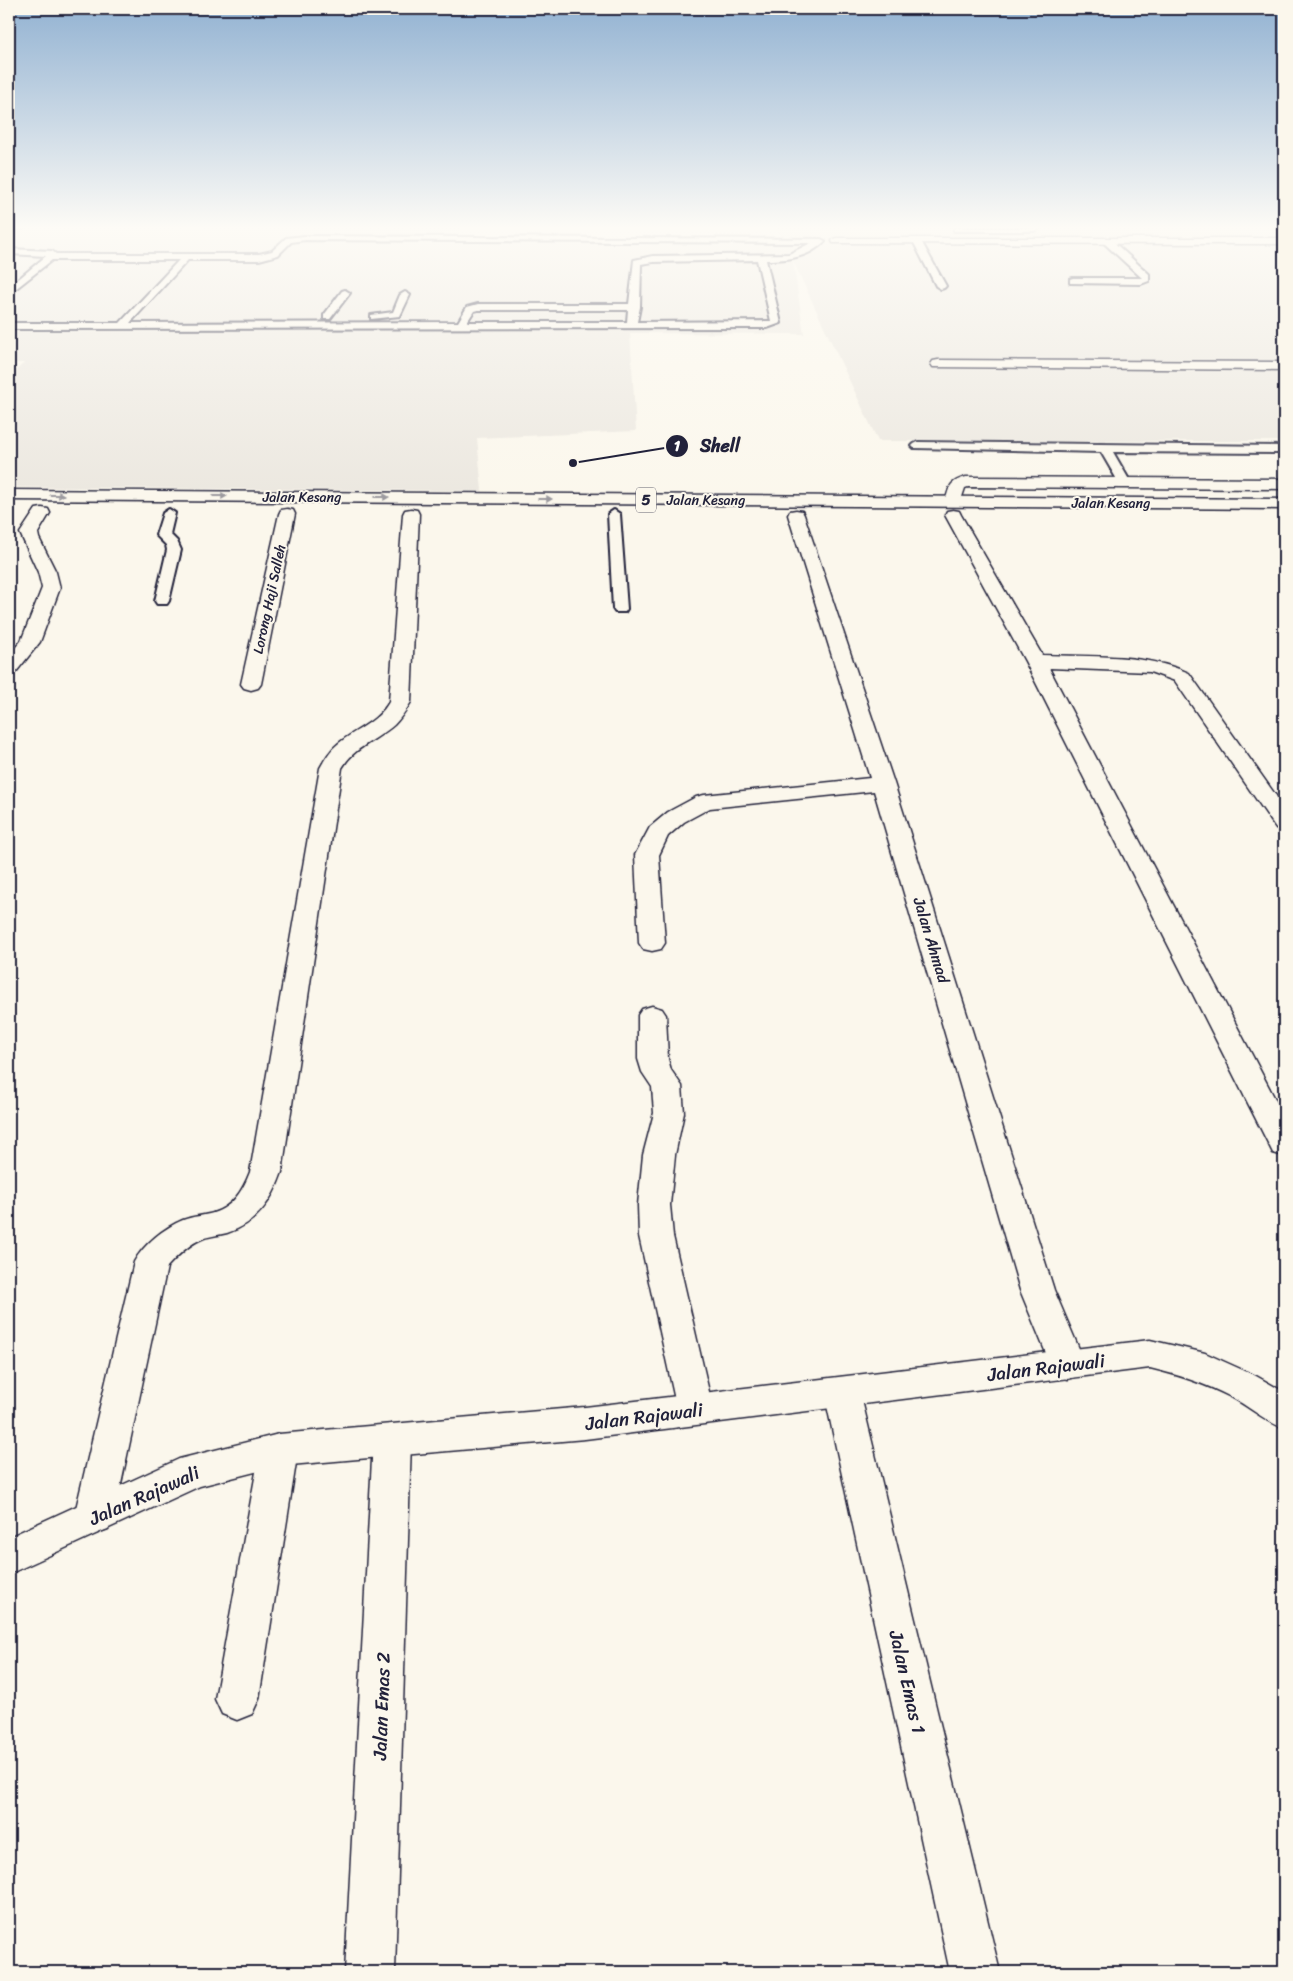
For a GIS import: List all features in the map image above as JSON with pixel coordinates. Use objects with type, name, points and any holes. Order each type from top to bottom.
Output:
[{"type":"street","points":[[938,364],[1284,366]]},
{"type":"street","points":[[1284,484],[966,482],[958,485],[954,501],[1284,1145]]},
{"type":"street","name":"Jalan Kesang","points":[[9,495],[1284,504]]},
{"type":"street","name":"Jalan Kesang","points":[[373,514],[796,515],[954,501],[1284,516]]},
{"type":"street","points":[[9,668],[30,642],[51,588],[47,572],[29,533],[41,513]]},
{"type":"street","points":[[150,513],[188,513]]},
{"type":"street","name":"Jalan Kesang","points":[[267,514],[306,514]]},
{"type":"street","name":"Lorong Haji Salleh","points":[[251,684],[287,514]]},
{"type":"street","points":[[94,1517],[151,1262],[168,1244],[196,1228],[236,1217],[251,1204],[260,1191],[266,1172],[331,768],[334,760],[345,749],[386,722],[396,712],[400,702],[411,514]]},
{"type":"street","name":"Jalan Ahmad","points":[[796,515],[883,783],[1037,1290],[1068,1365]]},
{"type":"street","points":[[1035,661],[1150,666],[1182,677],[1284,823]]},
{"type":"street","points":[[652,943],[647,855],[658,832],[676,817],[704,802],[883,783]]},
{"type":"street","points":[[652,1014],[652,1059],[657,1072],[667,1086],[669,1113],[657,1172],[654,1206],[656,1236],[695,1410]]},
{"type":"street","name":"Jalan Rajawali","points":[[9,1556],[193,1471],[278,1450],[585,1423],[1150,1354],[1192,1363],[1244,1386],[1279,1407],[1284,1413]]},
{"type":"street","name":"Jalan Emas 1","points":[[842,1392],[975,1972]]},
{"type":"street","name":"Jalan Emas 2","points":[[370,1972],[392,1440]]},
{"type":"street","points":[[237,1699],[278,1450]]},
{"type":"lane","points":[[122,326],[127,320]]},
{"type":"lane","points":[[320,325],[324,320]]},
{"type":"lane","points":[[461,325],[464,320]]},
{"type":"lane","points":[[632,325],[633,320]]},
{"type":"lane","points":[[9,326],[766,325],[776,323],[775,320]]},
{"type":"lane","points":[[918,446],[1284,450]]},
{"type":"lane","points":[[1106,449],[1125,483]]},
{"type":"lane","points":[[162,601],[174,550],[172,544],[163,535],[169,513]]},
{"type":"lane","points":[[614,514],[620,608]]},
{"type":"shaded area","points":[[9,320],[802,320],[804,334],[630,333],[636,431],[477,438],[482,491],[9,487],[9,377],[24,363],[9,363]]},
{"type":"shaded area","points":[[821,320],[1284,320],[1284,441],[878,441]]},
{"type":"place","name":"Shell","points":[[573,463]]}]
